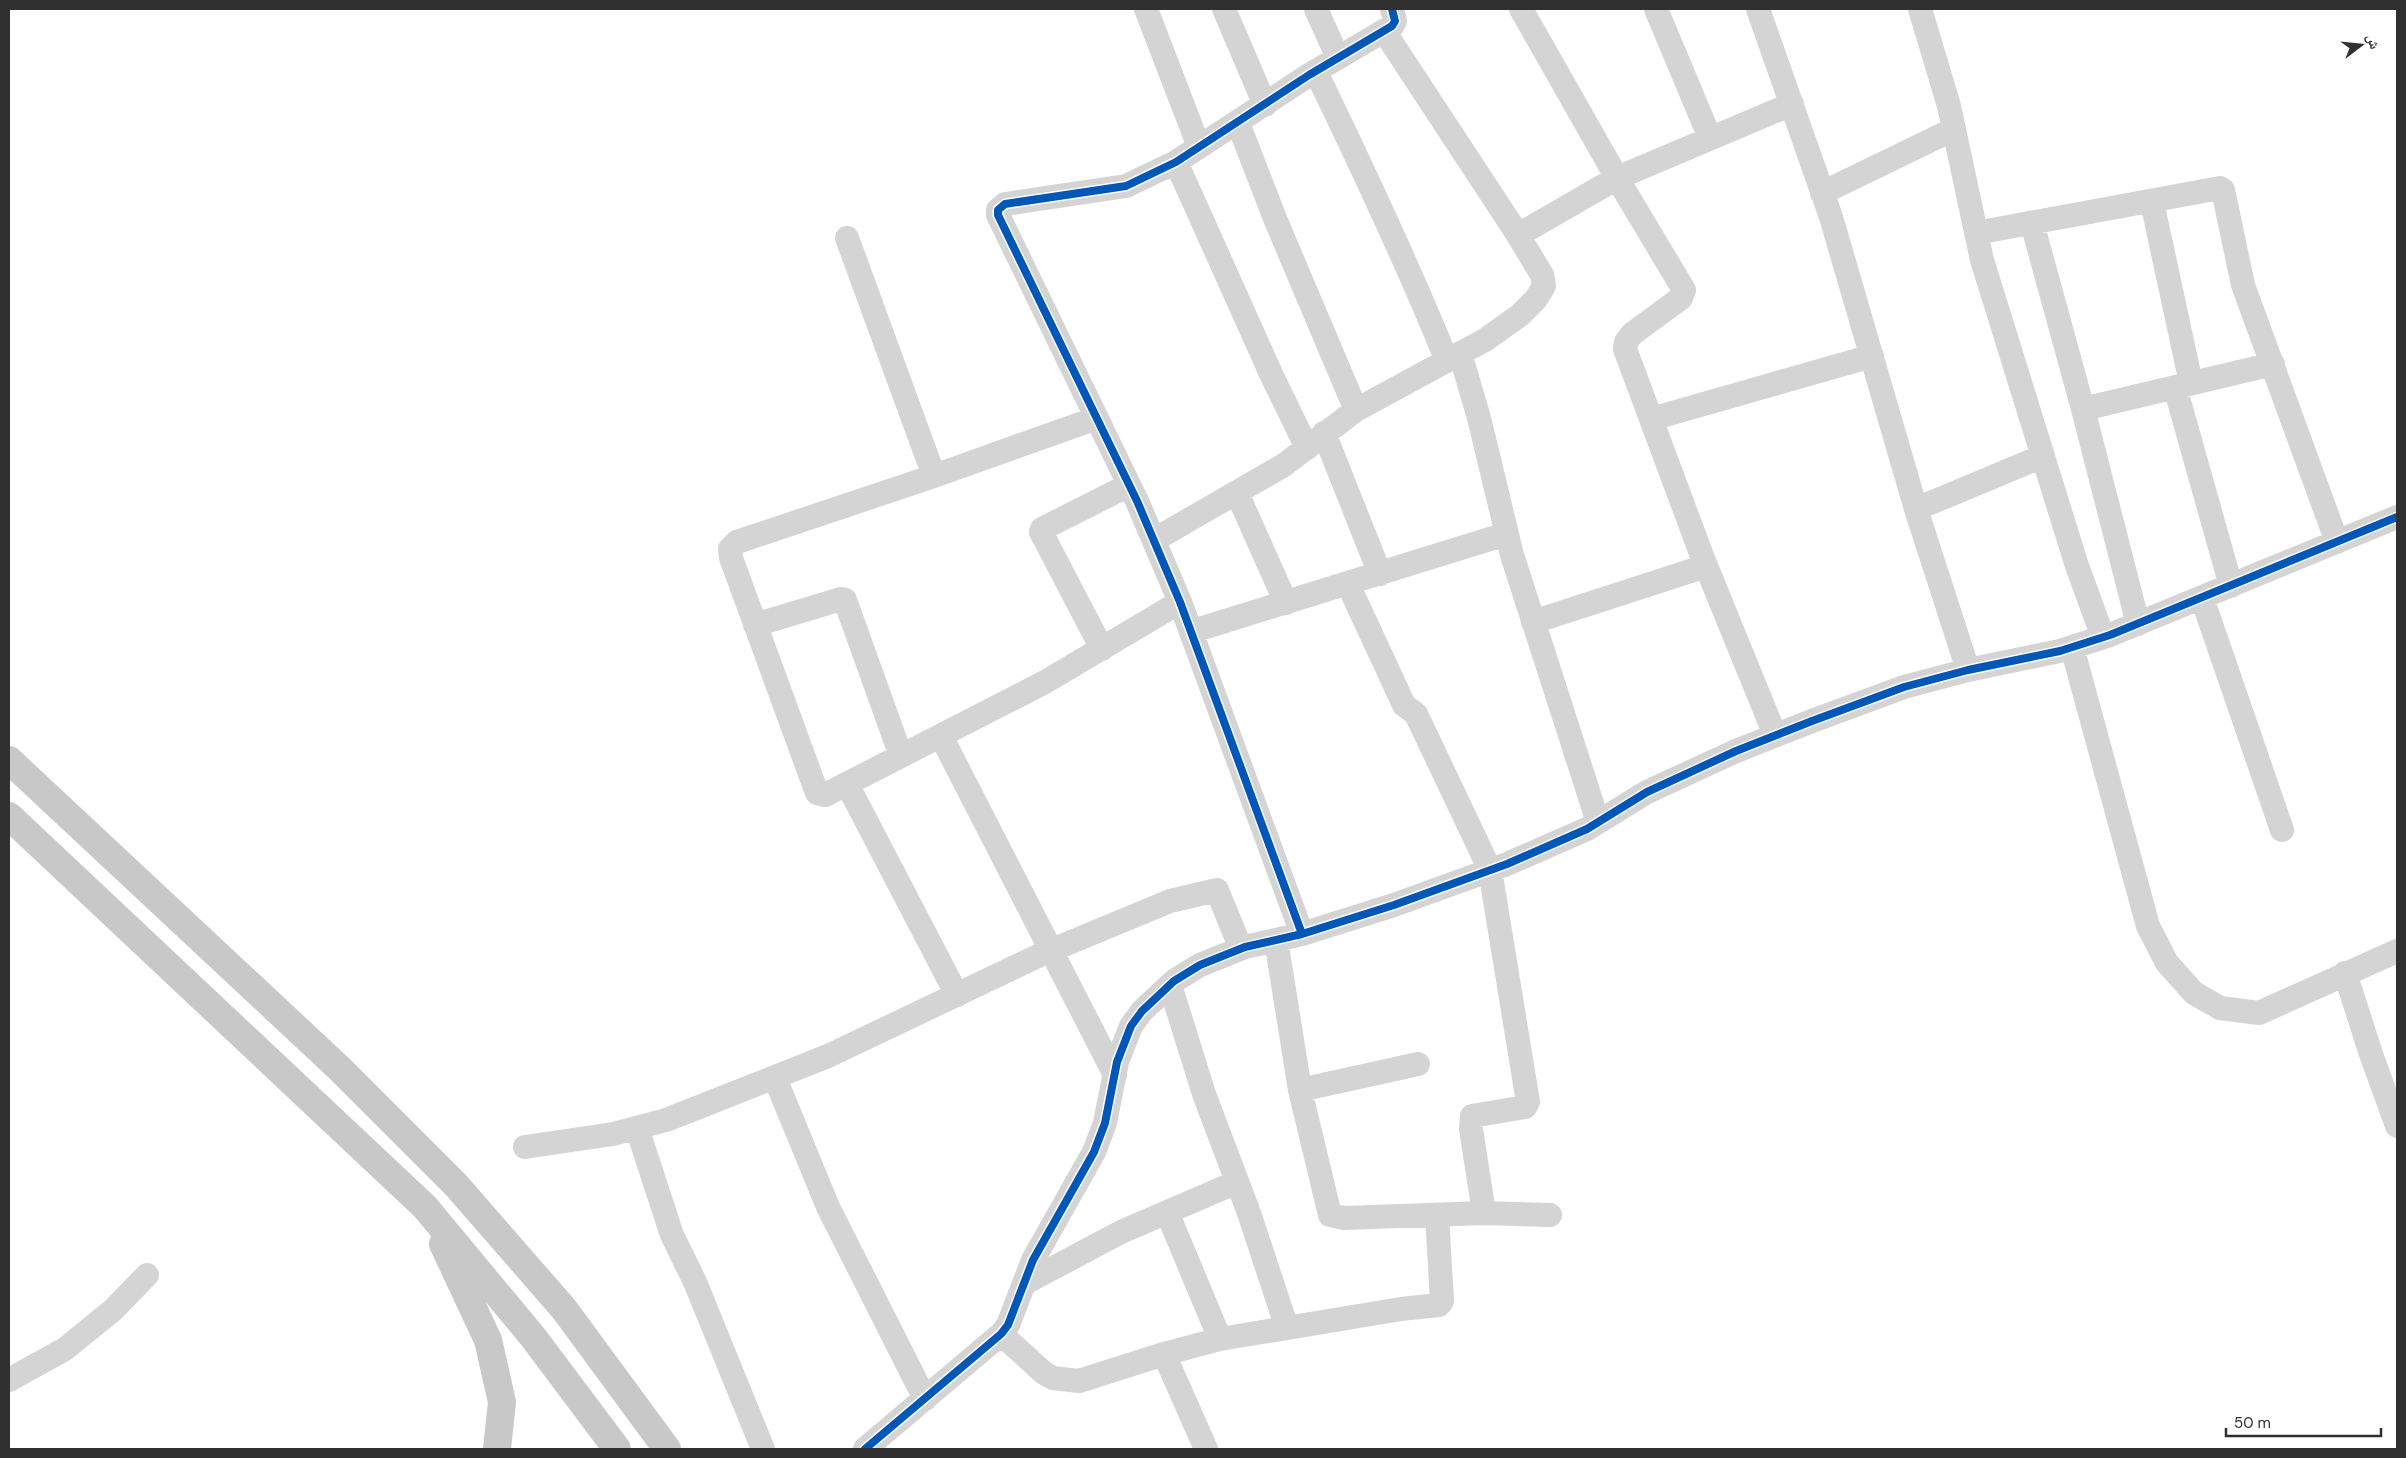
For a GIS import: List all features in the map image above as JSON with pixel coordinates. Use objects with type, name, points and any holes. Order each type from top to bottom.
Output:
[{"type":"main road","points":[[9,760],[340,1069],[456,1185],[564,1309],[667,1449]]},
{"type":"main road","points":[[9,816],[425,1206],[533,1337],[617,1449]]},
{"type":"main road","points":[[425,1206],[488,1340],[502,1402],[497,1449]]},
{"type":"street","points":[[1146,9],[1199,147]]},
{"type":"street","points":[[1224,9],[1265,105]]},
{"type":"street","points":[[1316,9],[1338,58]]},
{"type":"street","points":[[1521,9],[1617,178],[1684,290],[1683,296],[1632,334],[1626,342],[1625,349],[1706,566],[1775,736]]},
{"type":"street","points":[[1656,9],[1710,138]]},
{"type":"street","points":[[1758,9],[1822,193],[1916,509],[1968,670]]},
{"type":"street","points":[[1920,9],[1954,128],[1982,260],[2077,566],[2103,637]]},
{"type":"street","points":[[1154,540],[1237,493],[1316,441],[1356,410],[1485,340],[1520,315],[1536,299],[1544,286],[1542,275],[1388,20],[1338,58],[1176,162],[1126,186],[1005,204],[998,210],[1129,485],[1193,631],[1302,934]]},
{"type":"street","points":[[1316,72],[1372,186],[1413,277],[1454,357],[1479,418],[1506,534],[1532,622],[1598,822]]},
{"type":"street","points":[[1518,235],[1617,178],[1792,104]]},
{"type":"street","points":[[1238,123],[1276,221],[1356,410]]},
{"type":"street","points":[[1822,193],[1954,128]]},
{"type":"street","points":[[1176,162],[1272,376],[1316,441],[1380,574]]},
{"type":"street","points":[[1976,233],[2220,188],[2223,190],[2239,272],[2337,542]]},
{"type":"street","points":[[2152,202],[2183,385],[2231,586]]},
{"type":"street","points":[[2032,222],[2083,409],[2138,624]]},
{"type":"street","points":[[847,238],[934,476]]},
{"type":"street","points":[[1651,419],[1872,356]]},
{"type":"street","points":[[2083,409],[2273,364]]},
{"type":"street","points":[[1097,418],[934,476],[737,542],[730,549],[731,558],[817,793],[825,795],[1045,682],[1180,602]]},
{"type":"street","points":[[1916,509],[2043,456]]},
{"type":"street","points":[[1102,649],[1041,532],[1042,529],[1129,485]]},
{"type":"street","points":[[1237,493],[1286,603]]},
{"type":"street","points":[[865,1449],[994,1343],[1002,1334],[1008,1325],[1033,1260],[1094,1152],[1105,1123],[1120,1051],[1131,1026],[1142,1011],[1170,985],[1200,965],[1241,948],[1302,934],[1394,905],[1490,870],[1588,829],[1647,792],[1775,736],[1904,687],[1968,670],[2072,647],[2103,637],[2337,542],[2396,521]]},
{"type":"street","points":[[1193,631],[1506,534]]},
{"type":"street","points":[[1532,622],[1706,566]]},
{"type":"street","points":[[1348,584],[1404,705],[1416,714],[1490,870],[1528,1102],[1525,1107],[1472,1116],[1471,1129],[1484,1213]]},
{"type":"street","points":[[2202,598],[2282,830]]},
{"type":"street","points":[[755,625],[842,599],[845,600],[900,756]]},
{"type":"street","points":[[2072,647],[2148,926],[2167,963],[2194,993],[2220,1008],[2259,1013],[2397,951]]},
{"type":"street","points":[[941,736],[1115,1075]]},
{"type":"street","points":[[847,784],[957,995]]},
{"type":"street","points":[[524,1147],[613,1134],[666,1120],[828,1056],[1052,950],[1170,901],[1213,889],[1217,890],[1220,894],[1241,948]]},
{"type":"street","points":[[1276,940],[1300,1090],[1330,1215],[1344,1218],[1484,1213],[1550,1215]]},
{"type":"street","points":[[2345,973],[2397,1126]]},
{"type":"street","points":[[1170,985],[1204,1094],[1278,1296],[1287,1328]]},
{"type":"street","points":[[1300,1090],[1418,1064]]},
{"type":"street","points":[[775,1078],[828,1207],[925,1399]]},
{"type":"street","points":[[637,1128],[672,1235],[695,1282],[763,1449]]},
{"type":"street","points":[[1025,1282],[1121,1232],[1237,1182]]},
{"type":"street","points":[[1166,1212],[1220,1339]]},
{"type":"street","points":[[1002,1334],[1044,1373],[1061,1379],[1079,1381],[1164,1354],[1220,1339],[1401,1309],[1441,1305],[1436,1215]]},
{"type":"street","points":[[9,1380],[65,1349],[113,1310],[147,1275]]},
{"type":"street","points":[[1164,1354],[1206,1449]]},
{"type":"cycle path","points":[[1302,934],[1180,602],[1137,501],[998,215],[998,210],[1005,204],[1126,186],[1176,162],[1309,75],[1392,26],[1395,21],[1392,9]]},
{"type":"cycle path","points":[[865,1449],[1001,1334],[1008,1325],[1033,1260],[1094,1152],[1105,1123],[1117,1062],[1131,1026],[1142,1011],[1174,981],[1200,965],[1245,947],[1302,934],[1394,905],[1507,864],[1587,829],[1647,792],[1736,751],[1812,721],[1904,687],[1968,670],[2060,651],[2110,635],[2397,517]]}]
